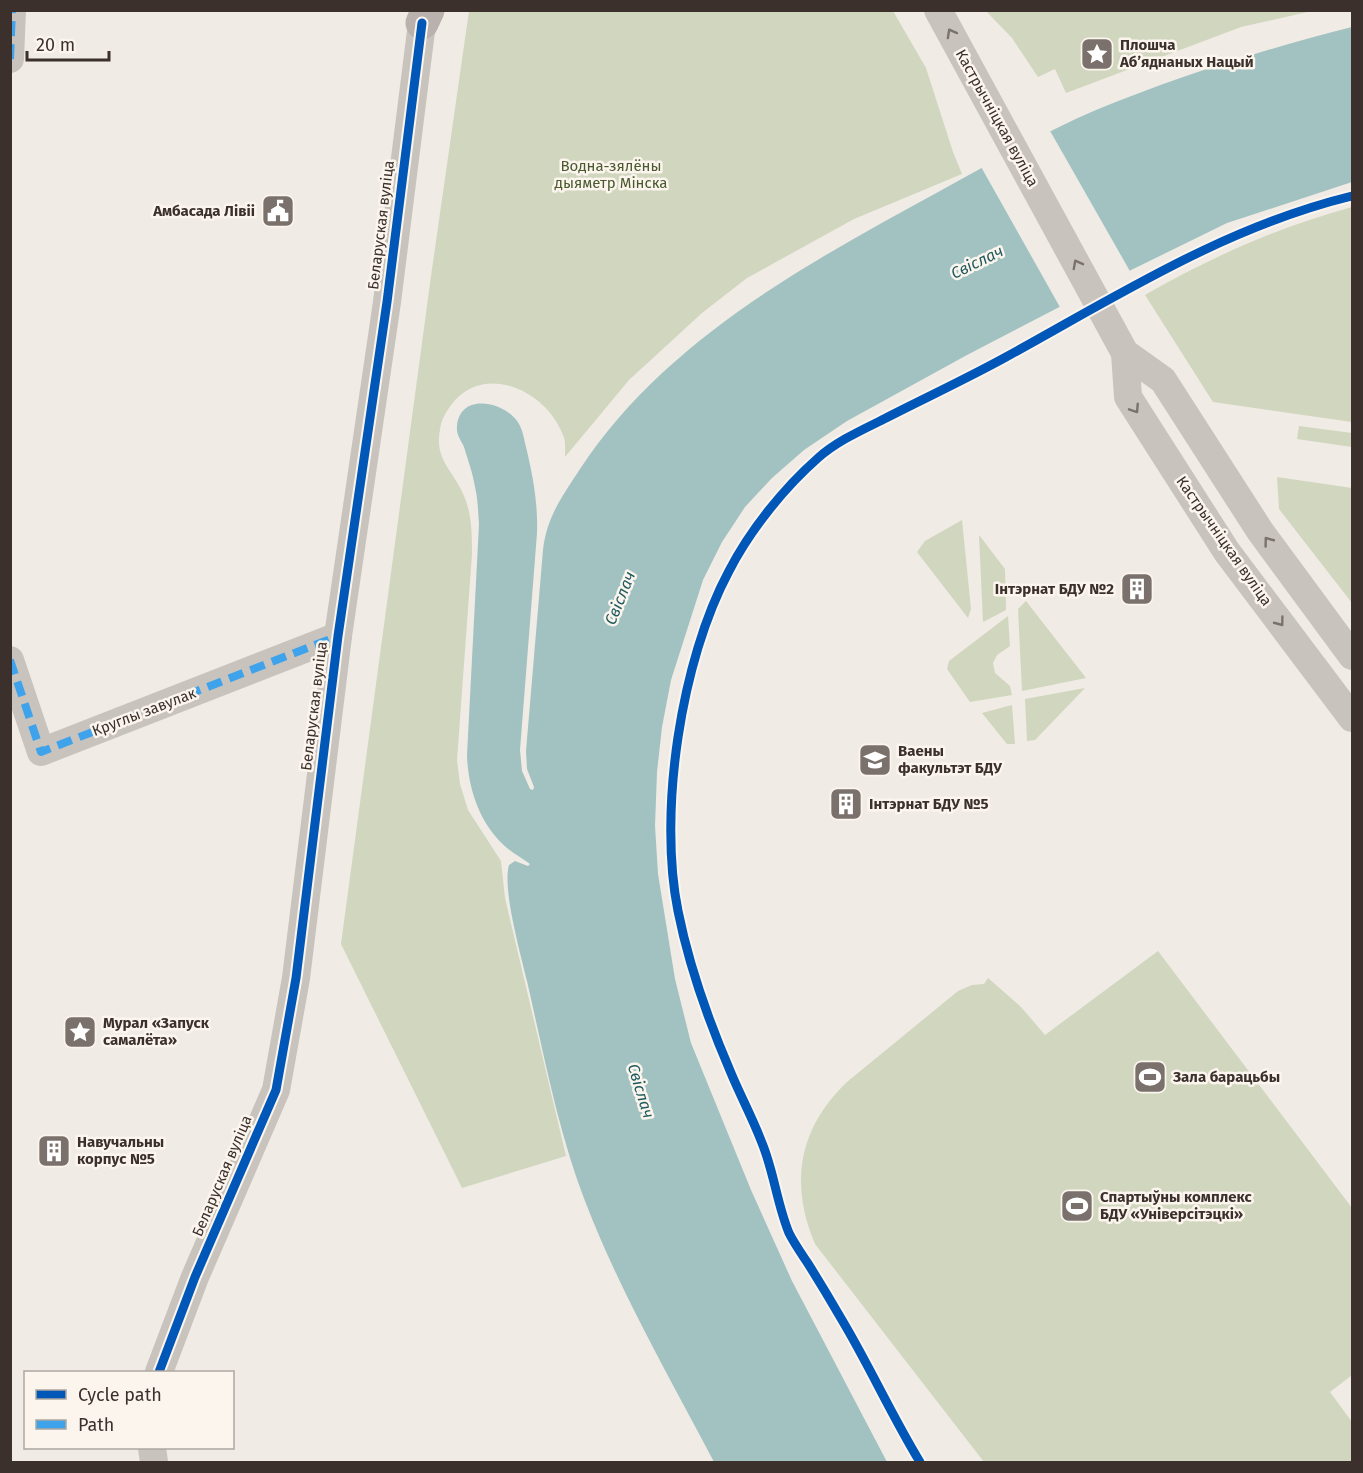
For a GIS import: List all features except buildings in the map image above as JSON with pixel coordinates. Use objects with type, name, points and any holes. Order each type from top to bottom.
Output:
[{"type":"street","points":[[10,59],[12,10]]},
{"type":"street","name":"Кастрычніцкая вуліца","points":[[938,10],[1125,353],[1128,397],[1227,552],[1353,718]]},
{"type":"street","name":"Беларуская вуліца","points":[[159,1371],[195,1277],[276,1090],[296,978],[338,636],[387,302],[424,15]]},
{"type":"street","name":"Кастрычніцкая вуліца","points":[[1125,353],[1163,380],[1260,531],[1353,656]]},
{"type":"street","name":"Круглы завулак","points":[[10,660],[41,752],[338,636]]},
{"type":"green space","name":"Водна-зялёны дыяметр Мінска","points":[[469,11],[893,11],[926,68],[962,174],[854,219],[747,278],[702,313],[629,380],[565,457],[564,437],[555,419],[529,395],[513,387],[497,384],[480,385],[465,392],[451,405],[444,416],[440,430],[440,449],[446,465],[464,496],[469,510],[472,532],[457,760],[460,784],[468,810],[501,861],[505,898],[566,1156],[462,1188],[341,944]]},
{"type":"green space","name":"Плошча Абʼяднаных Нацый","points":[[986,11],[1312,11],[1241,27],[1066,93],[1055,69],[1038,77],[1012,38]]},
{"type":"green space","points":[[1352,207],[1352,422],[1213,402],[1145,295],[1246,244]]},
{"type":"green space","points":[[1299,426],[1352,433],[1352,447],[1297,439]]},
{"type":"green space","points":[[1277,477],[1352,488],[1352,603],[1279,509]]},
{"type":"green space","points":[[962,520],[971,609],[968,618],[917,552],[925,541]]},
{"type":"green space","points":[[979,535],[1005,569],[1006,610],[983,622]]},
{"type":"green space","points":[[1026,601],[1086,678],[1022,691],[1018,609]]},
{"type":"green space","points":[[1008,616],[1010,646],[997,655],[993,663],[995,673],[1010,686],[1012,695],[970,702],[947,669],[949,661]]},
{"type":"green space","points":[[1085,688],[1035,740],[1027,741],[1025,699]]},
{"type":"green space","points":[[1012,705],[1015,744],[1007,744],[982,713]]},
{"type":"green space","name":"Спартыўны комплекс БДУ «Універсітэцкі»","points":[[1158,951],[1352,1208],[1352,1375],[1330,1392],[1352,1422],[1352,1462],[984,1462],[815,1244],[802,1199],[803,1157],[818,1118],[847,1082],[958,991],[972,985],[984,984],[988,978],[1021,1007],[1045,1035]]},
{"type":"water","name":"Свіслач","points":[[1352,27],[1352,182],[1227,223],[967,355],[847,421],[804,450],[772,478],[745,507],[722,542],[703,580],[671,680],[662,727],[657,772],[655,826],[658,874],[675,979],[691,1043],[751,1190],[792,1281],[887,1462],[714,1462],[613,1268],[575,1174],[552,1092],[510,905],[509,865],[515,861],[528,866],[530,864],[507,848],[490,829],[477,806],[470,781],[467,755],[479,524],[473,477],[457,432],[460,415],[466,408],[475,404],[495,406],[505,410],[513,416],[522,429],[531,468],[536,500],[537,533],[520,750],[522,771],[530,789],[533,790],[527,769],[526,751],[543,550],[548,527],[556,507],[580,469],[614,423],[654,381],[696,343],[790,277],[890,218],[1036,138],[1096,110],[1159,86],[1287,44]]},
{"type":"pier","points":[[1049,129],[1131,273],[1061,309],[980,165]]},
{"type":"marked path","points":[[10,59],[12,10]]},
{"type":"marked path","points":[[10,660],[41,752],[338,636]]},
{"type":"cycle path","points":[[159,1371],[195,1277],[276,1090],[296,978],[338,636],[387,302],[422,23]]},
{"type":"cycle path","points":[[920,1462],[852,1338],[789,1233],[766,1154],[715,1034],[688,952],[672,872],[671,829],[678,737],[686,692],[698,648],[712,607],[747,540],[793,483],[833,446],[991,365],[1132,287],[1217,244],[1305,209],[1352,196]]},
{"type":"place","name":"Плошча Абʼяднаных Нацый","points":[[1097,54]]},
{"type":"place","name":"Амбасада Лівіі","points":[[278,211]]},
{"type":"place","name":"Інтэрнат БДУ №2","points":[[1137,589]]},
{"type":"place","name":"Ваены факультэт БДУ","points":[[875,760]]},
{"type":"place","name":"Інтэрнат БДУ №5","points":[[846,804]]},
{"type":"place","name":"Мурал «Запуск самалёта»","points":[[80,1032]]},
{"type":"place","name":"Зала барацьбы","points":[[1150,1077]]},
{"type":"place","name":"Навучальны корпус №5","points":[[54,1151]]},
{"type":"place","name":"Спартыўны комплекс БДУ «Універсітэцкі»","points":[[1077,1206]]}]
